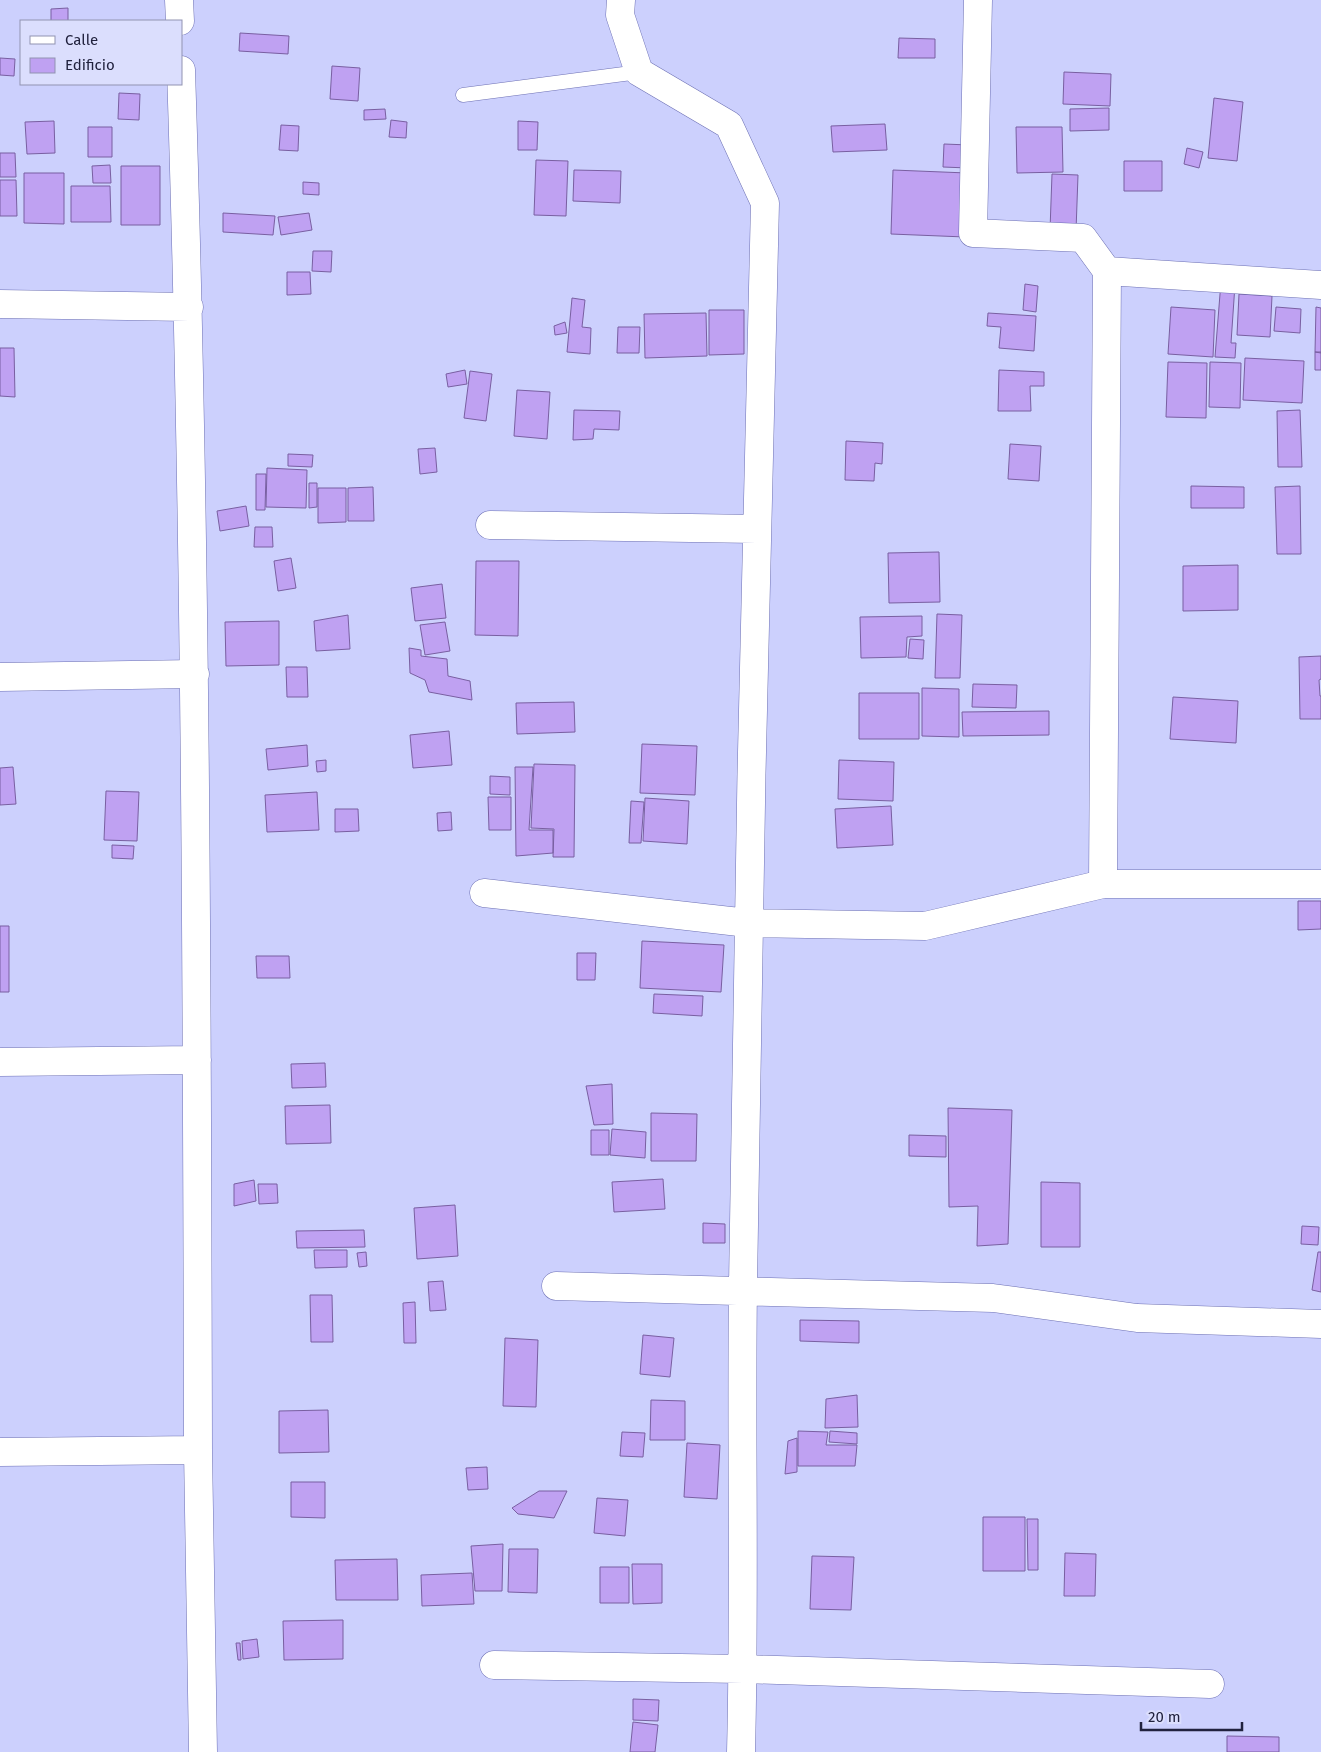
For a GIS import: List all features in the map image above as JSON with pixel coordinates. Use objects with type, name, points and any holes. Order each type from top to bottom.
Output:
[{"type":"street","points":[[179,0],[180,20]]},
{"type":"street","points":[[621,0],[620,15],[639,72],[728,125],[765,203],[748,922],[743,1291],[743,1669],[741,1752]]},
{"type":"street","points":[[978,0],[973,233],[1083,238],[1107,271],[1103,884]]},
{"type":"street","points":[[182,85],[189,307],[195,674],[198,1450],[203,1752]]},
{"type":"street","points":[[1107,271],[1321,285]]},
{"type":"street","points":[[0,304],[189,307]]},
{"type":"street","points":[[490,525],[757,529]]},
{"type":"street","points":[[0,677],[195,674]]},
{"type":"street","points":[[484,893],[748,922],[925,926],[1103,884],[1321,884]]},
{"type":"street","points":[[0,1062],[197,1060]]},
{"type":"street","points":[[556,1286],[993,1298],[1137,1318],[1321,1324]]},
{"type":"street","points":[[0,1452],[198,1450]]},
{"type":"street","points":[[494,1665],[743,1669],[1210,1684]]},
{"type":"lane","points":[[463,95],[639,72]]},
{"type":"building","points":[[68,8],[68,20],[51,20],[51,9]]},
{"type":"building","points":[[240,33],[289,36],[288,54],[239,51]]},
{"type":"building","points":[[899,38],[935,39],[935,58],[898,58]]},
{"type":"building","points":[[0,58],[15,59],[14,76],[0,75]]},
{"type":"building","points":[[332,66],[360,68],[358,101],[330,99]]},
{"type":"building","points":[[1064,72],[1111,74],[1110,106],[1063,104]]},
{"type":"building","points":[[119,93],[140,94],[139,120],[118,119]]},
{"type":"building","points":[[1214,98],[1243,102],[1237,161],[1208,158]]},
{"type":"building","points":[[1109,108],[1109,130],[1070,131],[1070,109]]},
{"type":"building","points":[[385,109],[386,119],[364,120],[364,110]]},
{"type":"building","points":[[391,120],[407,122],[406,138],[389,137]]},
{"type":"building","points":[[54,121],[55,153],[27,154],[25,122]]},
{"type":"building","points":[[518,121],[538,122],[537,150],[518,150]]},
{"type":"building","points":[[885,124],[887,150],[833,152],[831,126]]},
{"type":"building","points":[[281,125],[299,126],[298,151],[279,150]]},
{"type":"building","points":[[88,127],[112,127],[112,157],[88,157]]},
{"type":"building","points":[[1016,127],[1062,127],[1063,172],[1017,173]]},
{"type":"building","points":[[944,144],[969,145],[968,168],[943,167]]},
{"type":"building","points":[[1187,148],[1203,152],[1199,168],[1184,164]]},
{"type":"building","points":[[0,153],[15,153],[16,177],[0,177]]},
{"type":"building","points":[[536,160],[568,161],[566,216],[534,215]]},
{"type":"building","points":[[1124,161],[1162,161],[1162,191],[1124,191]]},
{"type":"building","points":[[110,165],[111,183],[93,183],[92,166]]},
{"type":"building","points":[[121,166],[160,166],[160,225],[121,225]]},
{"type":"building","points":[[574,170],[621,171],[620,203],[573,201]]},
{"type":"building","points":[[893,170],[967,173],[965,237],[891,234]]},
{"type":"building","points":[[24,173],[64,173],[64,224],[24,223]]},
{"type":"building","points":[[1052,174],[1078,175],[1076,231],[1050,230]]},
{"type":"building","points":[[0,180],[16,180],[17,216],[0,216]]},
{"type":"building","points":[[303,182],[319,183],[319,195],[303,194]]},
{"type":"building","points":[[71,186],[110,186],[111,222],[71,222]]},
{"type":"building","points":[[223,213],[275,216],[273,235],[223,232]]},
{"type":"building","points":[[309,213],[312,230],[281,235],[278,217]]},
{"type":"building","points":[[313,251],[332,251],[331,272],[312,271]]},
{"type":"building","points":[[1222,269],[1236,270],[1231,343],[1236,343],[1235,358],[1215,357]]},
{"type":"building","points":[[287,272],[310,272],[311,294],[287,295]]},
{"type":"building","points":[[1025,284],[1038,286],[1036,312],[1023,310]]},
{"type":"building","points":[[1239,294],[1272,296],[1270,337],[1237,335]]},
{"type":"building","points":[[572,298],[585,300],[582,327],[591,328],[590,354],[567,352]]},
{"type":"building","points":[[1171,307],[1215,310],[1213,357],[1168,354]]},
{"type":"building","points":[[1276,307],[1301,309],[1300,333],[1274,331]]},
{"type":"building","points":[[1316,307],[1321,308],[1321,353],[1315,352]]},
{"type":"building","points":[[709,310],[744,310],[744,354],[709,355]]},
{"type":"building","points":[[706,313],[707,356],[645,358],[644,314]]},
{"type":"building","points":[[988,313],[1036,316],[1034,351],[999,348],[1001,327],[987,326]]},
{"type":"building","points":[[565,322],[567,333],[555,335],[554,326]]},
{"type":"building","points":[[618,327],[640,327],[639,353],[617,353]]},
{"type":"building","points":[[0,348],[14,348],[15,397],[0,396]]},
{"type":"building","points":[[1315,352],[1321,352],[1321,370],[1315,370]]},
{"type":"building","points":[[1245,358],[1304,361],[1302,403],[1243,400]]},
{"type":"building","points":[[1168,362],[1207,363],[1206,418],[1166,417]]},
{"type":"building","points":[[1210,362],[1241,363],[1240,408],[1209,407]]},
{"type":"building","points":[[465,370],[467,384],[448,387],[446,374]]},
{"type":"building","points":[[999,370],[1044,372],[1044,386],[1030,386],[1031,411],[998,411]]},
{"type":"building","points":[[470,371],[492,374],[486,421],[464,418]]},
{"type":"building","points":[[517,390],[550,392],[547,439],[514,436]]},
{"type":"building","points":[[574,410],[620,411],[619,430],[594,429],[593,439],[573,440]]},
{"type":"building","points":[[1300,410],[1302,467],[1278,467],[1277,411]]},
{"type":"building","points":[[846,441],[883,443],[882,464],[875,463],[874,481],[845,480]]},
{"type":"building","points":[[1010,444],[1041,446],[1039,481],[1008,479]]},
{"type":"building","points":[[435,448],[437,472],[420,474],[418,449]]},
{"type":"building","points":[[288,454],[313,455],[312,467],[288,466]]},
{"type":"building","points":[[267,468],[307,470],[306,508],[266,507]]},
{"type":"building","points":[[256,474],[266,474],[265,510],[256,510]]},
{"type":"building","points":[[309,483],[317,483],[317,507],[309,508]]},
{"type":"building","points":[[1191,486],[1244,487],[1244,508],[1191,508]]},
{"type":"building","points":[[1300,486],[1301,554],[1277,554],[1275,487]]},
{"type":"building","points":[[373,487],[374,521],[348,521],[348,488]]},
{"type":"building","points":[[318,488],[346,488],[346,522],[318,523]]},
{"type":"building","points":[[246,506],[249,526],[220,531],[217,511]]},
{"type":"building","points":[[255,527],[272,527],[273,547],[254,547]]},
{"type":"building","points":[[939,552],[940,602],[889,603],[888,553]]},
{"type":"building","points":[[291,558],[296,588],[278,591],[274,561]]},
{"type":"building","points":[[476,561],[519,561],[518,636],[475,635]]},
{"type":"building","points":[[1238,565],[1238,610],[1183,611],[1183,566]]},
{"type":"building","points":[[442,584],[446,618],[415,621],[411,588]]},
{"type":"building","points":[[937,614],[962,615],[960,678],[935,678]]},
{"type":"building","points":[[348,615],[350,649],[316,651],[314,621]]},
{"type":"building","points":[[922,616],[922,636],[907,637],[906,657],[861,658],[860,617]]},
{"type":"building","points":[[279,621],[279,665],[226,666],[225,622]]},
{"type":"building","points":[[445,622],[450,651],[425,655],[420,625]]},
{"type":"building","points":[[910,639],[924,640],[923,659],[908,658]]},
{"type":"building","points":[[409,648],[421,650],[421,656],[447,659],[448,676],[470,681],[472,700],[429,692],[425,680],[410,673]]},
{"type":"building","points":[[1321,656],[1321,679],[1319,680],[1321,719],[1300,719],[1299,657]]},
{"type":"building","points":[[286,667],[307,667],[308,697],[287,697]]},
{"type":"building","points":[[973,684],[1017,685],[1016,708],[972,707]]},
{"type":"building","points":[[922,688],[959,689],[959,737],[922,736]]},
{"type":"building","points":[[859,693],[919,693],[919,739],[859,739]]},
{"type":"building","points":[[1173,697],[1238,701],[1236,743],[1170,739]]},
{"type":"building","points":[[574,702],[575,732],[517,734],[516,703]]},
{"type":"building","points":[[1049,711],[1049,735],[963,736],[962,712]]},
{"type":"building","points":[[449,731],[452,765],[413,768],[410,735]]},
{"type":"building","points":[[642,744],[697,746],[695,795],[640,793]]},
{"type":"building","points":[[307,745],[308,766],[268,770],[266,749]]},
{"type":"building","points":[[326,760],[326,771],[317,772],[316,761]]},
{"type":"building","points":[[839,760],[894,762],[893,801],[838,799]]},
{"type":"building","points":[[534,764],[575,765],[574,857],[553,857],[554,829],[531,828]]},
{"type":"building","points":[[13,767],[16,804],[0,805],[0,768]]},
{"type":"building","points":[[515,767],[533,767],[529,830],[553,830],[553,853],[516,856]]},
{"type":"building","points":[[490,776],[510,777],[510,795],[490,794]]},
{"type":"building","points":[[106,791],[139,792],[137,841],[104,840]]},
{"type":"building","points":[[317,792],[319,830],[267,832],[265,795]]},
{"type":"building","points":[[488,797],[511,797],[511,830],[489,830]]},
{"type":"building","points":[[645,798],[689,801],[687,844],[643,841]]},
{"type":"building","points":[[631,801],[644,802],[641,843],[629,843]]},
{"type":"building","points":[[891,806],[893,845],[837,848],[835,809]]},
{"type":"building","points":[[335,809],[358,809],[359,831],[335,832]]},
{"type":"building","points":[[451,812],[452,830],[438,831],[437,813]]},
{"type":"building","points":[[112,845],[134,846],[133,859],[112,858]]},
{"type":"building","points":[[1298,901],[1321,901],[1321,929],[1298,930]]},
{"type":"building","points":[[0,926],[9,926],[9,992],[0,992]]},
{"type":"building","points":[[642,941],[724,945],[721,992],[640,988]]},
{"type":"building","points":[[577,953],[596,953],[595,980],[577,980]]},
{"type":"building","points":[[256,956],[289,956],[290,978],[257,978]]},
{"type":"building","points":[[654,994],[703,996],[702,1016],[653,1013]]},
{"type":"building","points":[[325,1063],[326,1087],[292,1088],[291,1064]]},
{"type":"building","points":[[612,1084],[613,1124],[594,1125],[586,1086]]},
{"type":"building","points":[[330,1105],[331,1143],[286,1144],[285,1106]]},
{"type":"building","points":[[948,1108],[1012,1110],[1008,1244],[977,1246],[978,1206],[949,1207]]},
{"type":"building","points":[[651,1113],[697,1114],[696,1161],[651,1161]]},
{"type":"building","points":[[612,1129],[646,1132],[645,1158],[610,1155]]},
{"type":"building","points":[[591,1130],[609,1130],[609,1155],[591,1155]]},
{"type":"building","points":[[909,1135],[946,1136],[946,1157],[909,1156]]},
{"type":"building","points":[[663,1179],[665,1209],[614,1212],[612,1182]]},
{"type":"building","points":[[254,1180],[256,1201],[234,1206],[234,1184]]},
{"type":"building","points":[[1041,1182],[1080,1183],[1080,1247],[1041,1247]]},
{"type":"building","points":[[258,1184],[277,1184],[278,1203],[259,1204]]},
{"type":"building","points":[[455,1205],[458,1256],[417,1259],[414,1208]]},
{"type":"building","points":[[703,1223],[725,1224],[725,1243],[703,1243]]},
{"type":"building","points":[[1302,1226],[1319,1227],[1318,1245],[1301,1244]]},
{"type":"building","points":[[364,1230],[365,1247],[297,1248],[296,1231]]},
{"type":"building","points":[[314,1250],[347,1250],[347,1267],[315,1268]]},
{"type":"building","points":[[366,1252],[367,1266],[359,1267],[357,1253]]},
{"type":"building","points":[[1318,1252],[1321,1252],[1321,1292],[1312,1290]]},
{"type":"building","points":[[443,1281],[446,1310],[430,1311],[428,1282]]},
{"type":"building","points":[[310,1295],[332,1295],[333,1342],[311,1342]]},
{"type":"building","points":[[415,1302],[416,1343],[404,1343],[403,1303]]},
{"type":"building","points":[[800,1320],[859,1321],[859,1343],[800,1341]]},
{"type":"building","points":[[643,1335],[674,1338],[670,1377],[640,1374]]},
{"type":"building","points":[[505,1338],[538,1340],[536,1407],[503,1406]]},
{"type":"building","points":[[857,1395],[858,1427],[825,1428],[826,1399]]},
{"type":"building","points":[[651,1400],[685,1401],[685,1440],[650,1440]]},
{"type":"building","points":[[328,1410],[329,1452],[279,1453],[279,1411]]},
{"type":"building","points":[[798,1431],[828,1432],[826,1445],[857,1445],[855,1466],[798,1466]]},
{"type":"building","points":[[830,1431],[857,1433],[857,1444],[829,1442]]},
{"type":"building","points":[[622,1432],[645,1433],[643,1457],[620,1456]]},
{"type":"building","points":[[797,1438],[797,1472],[785,1474],[788,1441]]},
{"type":"building","points":[[687,1443],[720,1445],[717,1499],[684,1497]]},
{"type":"building","points":[[487,1467],[488,1489],[468,1490],[466,1468]]},
{"type":"building","points":[[291,1482],[325,1482],[325,1518],[291,1517]]},
{"type":"building","points":[[539,1491],[567,1491],[554,1518],[518,1514],[512,1508]]},
{"type":"building","points":[[597,1498],[628,1500],[625,1536],[594,1533]]},
{"type":"building","points":[[983,1517],[1025,1517],[1025,1571],[983,1571]]},
{"type":"building","points":[[1027,1519],[1038,1519],[1038,1570],[1028,1570]]},
{"type":"building","points":[[503,1544],[502,1591],[475,1591],[471,1546]]},
{"type":"building","points":[[509,1549],[538,1549],[537,1593],[508,1592]]},
{"type":"building","points":[[1065,1553],[1096,1554],[1095,1596],[1064,1596]]},
{"type":"building","points":[[812,1556],[854,1557],[851,1610],[810,1609]]},
{"type":"building","points":[[397,1559],[398,1600],[336,1600],[335,1560]]},
{"type":"building","points":[[632,1564],[662,1564],[662,1603],[633,1604]]},
{"type":"building","points":[[600,1567],[629,1567],[629,1603],[600,1603]]},
{"type":"building","points":[[472,1573],[474,1604],[422,1606],[421,1575]]},
{"type":"building","points":[[343,1620],[343,1659],[284,1660],[283,1621]]},
{"type":"building","points":[[257,1639],[259,1657],[243,1659],[242,1641]]},
{"type":"building","points":[[236,1643],[240,1643],[241,1660],[238,1660]]},
{"type":"building","points":[[633,1699],[659,1700],[658,1721],[633,1720]]},
{"type":"building","points":[[633,1722],[658,1725],[655,1752],[630,1752]]},
{"type":"building","points":[[1227,1736],[1279,1737],[1279,1752],[1227,1752]]}]
